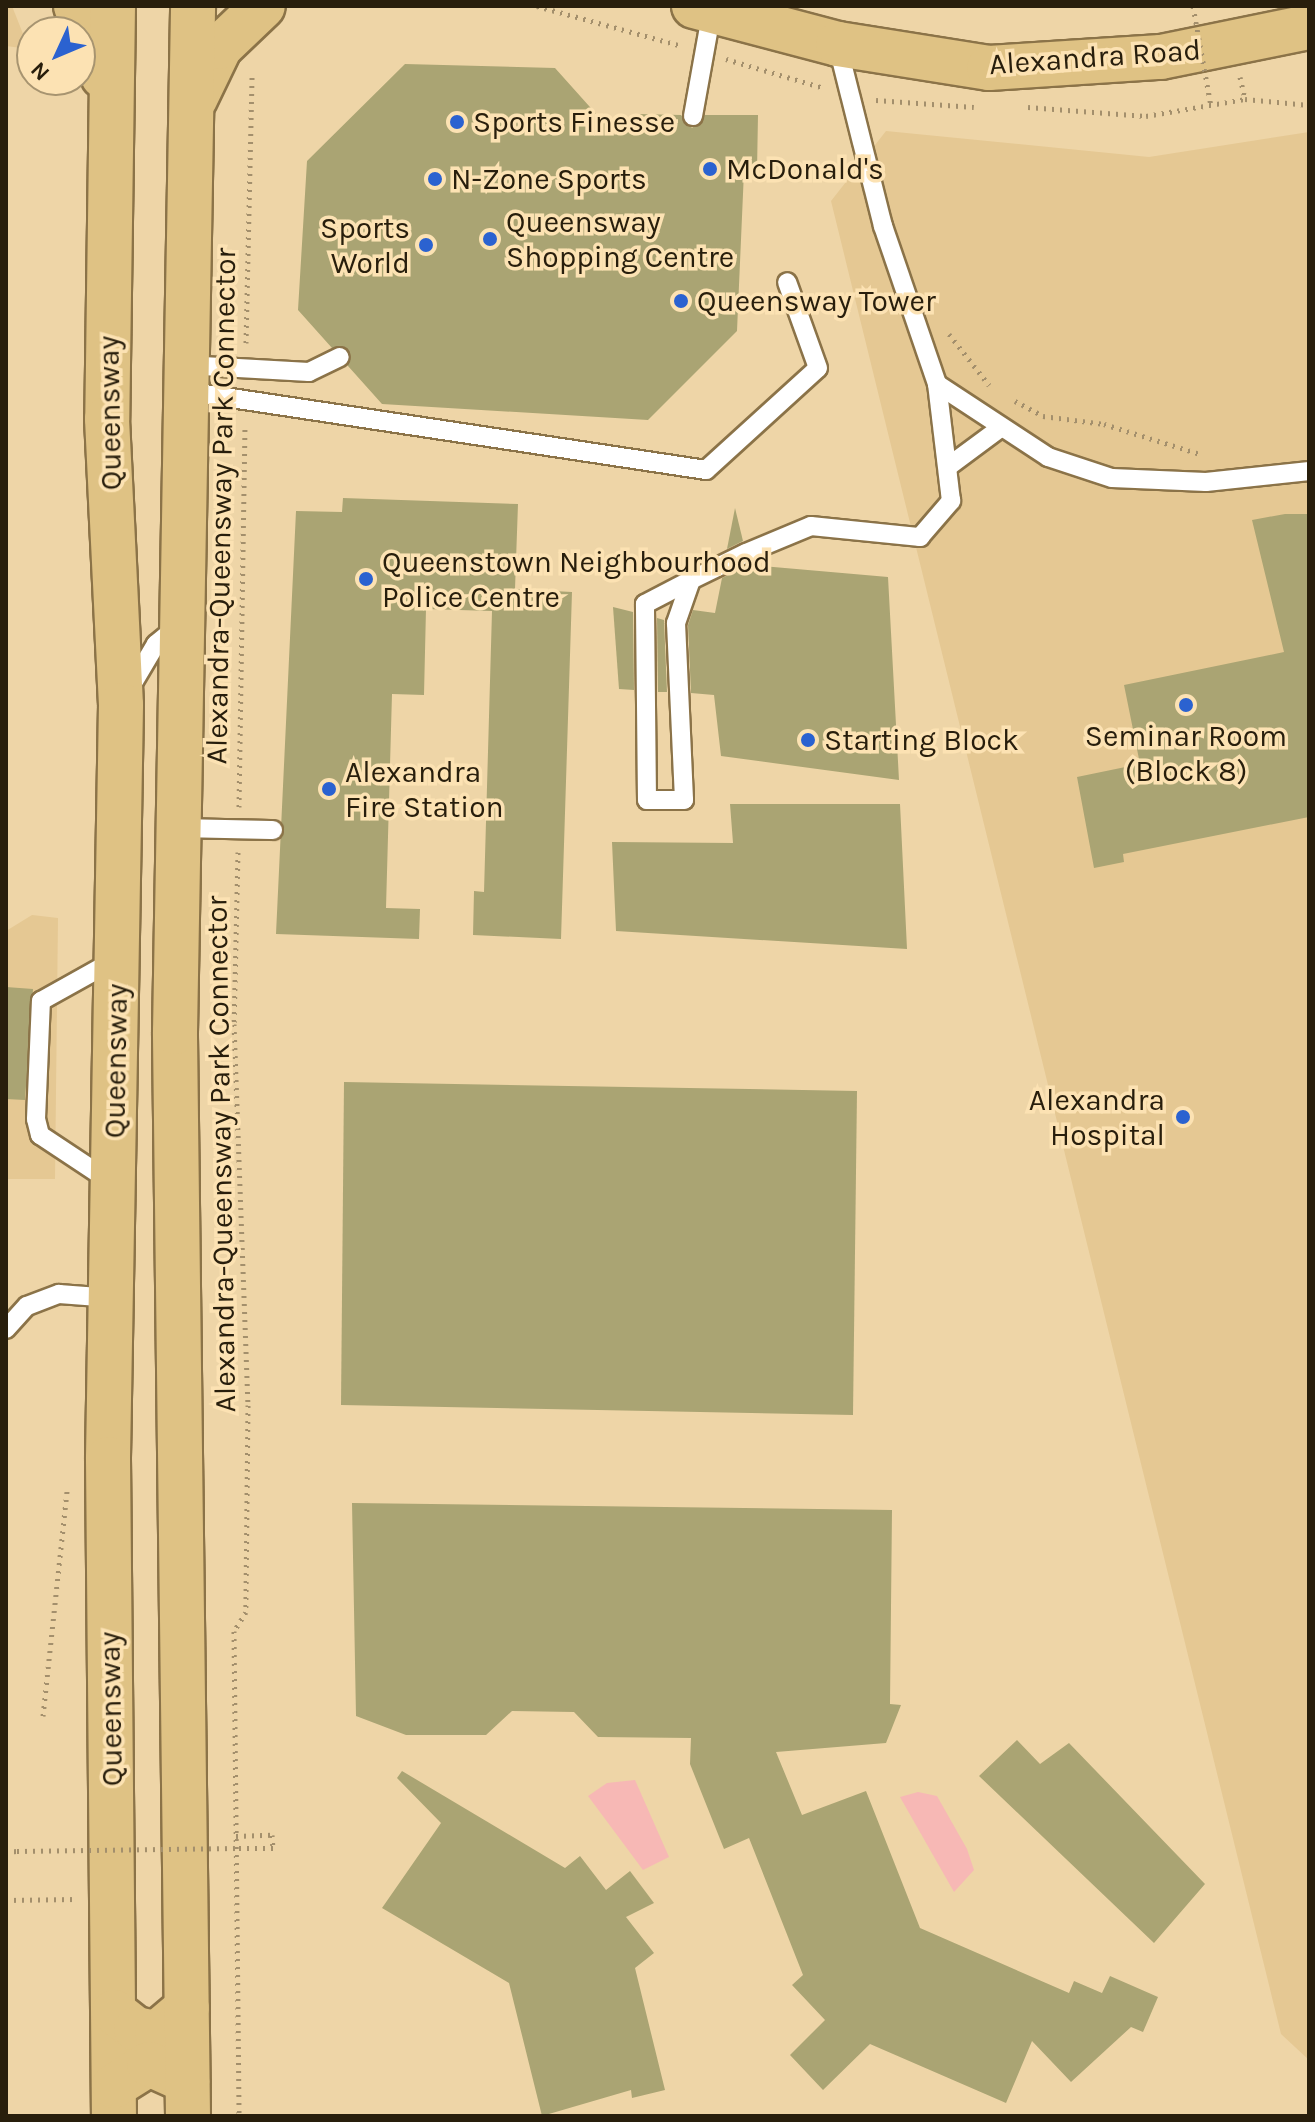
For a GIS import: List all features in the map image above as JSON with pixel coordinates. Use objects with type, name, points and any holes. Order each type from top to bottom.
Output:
[{"type":"main road","points":[[76,6],[110,97]]},
{"type":"main road","name":"Queensway","points":[[113,6],[107,419],[121,705],[115,1298],[108,1459],[114,2101]]},
{"type":"main road","name":"Queensway","points":[[188,2099],[177,828],[187,116],[193,6]]},
{"type":"main road","points":[[187,116],[220,47],[263,6]]},
{"type":"main road","name":"Alexandra Road","points":[[703,8],[838,44],[989,68],[1161,57],[1309,27]]},
{"type":"main road","points":[[114,2012],[136,2029],[157,2033],[187,2008]]},
{"type":"main road","points":[[114,2101],[149,2064],[188,2099]]},
{"type":"lane","points":[[693,116],[703,8]]},
{"type":"lane","points":[[691,580],[676,623],[684,800],[647,800],[645,604],[691,580],[811,526],[920,537],[951,501],[937,384],[883,226],[838,44]]},
{"type":"lane","points":[[182,378],[245,401],[706,470],[818,368],[787,282]]},
{"type":"lane","points":[[182,378],[246,368],[309,372],[340,357]]},
{"type":"lane","points":[[937,384],[999,429],[1048,457],[1112,478],[1206,482],[1309,471]]},
{"type":"lane","points":[[949,466],[999,429]]},
{"type":"lane","points":[[121,705],[156,644],[179,624]]},
{"type":"lane","points":[[177,828],[273,830]]},
{"type":"lane","points":[[115,1185],[40,1135],[36,1119],[41,1001],[118,957]]},
{"type":"lane","points":[[6,1329],[27,1306],[59,1294],[115,1298]]},
{"type":"path","points":[[1193,6],[1211,106]]},
{"type":"path","name":"Alexandra-Queensway Park Connector","points":[[246,368],[252,65]]},
{"type":"path","points":[[870,99],[873,112]]},
{"type":"path","points":[[1146,116],[1245,99],[1309,105]]},
{"type":"path","points":[[947,329],[992,389]]},
{"type":"path","points":[[1005,396],[1043,416],[1104,424],[1209,457]]},
{"type":"path","name":"Alexandra-Queensway Park Connector","points":[[239,2116],[234,1631],[246,1612],[248,1405],[234,1024],[245,401]]},
{"type":"path","points":[[6,1852],[273,1848],[272,1835],[236,1836]]},
{"type":"path","points":[[6,1900],[114,1898]]},
{"type":"shaded area","points":[[6,6],[12,6],[16,16],[16,47],[6,46]]},
{"type":"shaded area","name":"Alexandra Hospital","points":[[886,131],[1149,157],[1309,132],[1309,2060],[1281,2034],[831,201]]},
{"type":"shaded area","points":[[32,915],[58,918],[55,1179],[6,1179],[6,931]]},
{"type":"shaded area","points":[[635,1780],[669,1857],[643,1870],[588,1796],[607,1783]]},
{"type":"shaded area","points":[[918,1792],[937,1796],[967,1849],[974,1870],[954,1892],[900,1797]]},
{"type":"building","name":"Queensway Shopping Centre","points":[[405,64],[555,68],[615,135],[638,114],[681,115],[692,128],[705,115],[758,115],[757,171],[744,171],[737,331],[648,420],[382,404],[348,366],[347,348],[332,348],[298,310],[307,161]]},
{"type":"building","points":[[343,498],[518,504],[515,589],[572,592],[561,939],[473,935],[474,891],[484,892],[492,611],[426,609],[424,695],[392,694],[386,908],[420,909],[419,939],[276,934],[296,511],[342,512]]},
{"type":"building","points":[[735,508],[743,541],[727,549]]},
{"type":"building","points":[[1285,514],[1309,514],[1309,817],[1123,854],[1124,862],[1094,868],[1077,777],[1140,764],[1124,685],[1284,652],[1252,520]]},
{"type":"building","points":[[749,565],[888,577],[899,780],[721,756],[714,695],[691,693],[688,625],[693,610],[715,613],[722,578]]},
{"type":"building","points":[[613,607],[633,612],[634,690],[619,689]]},
{"type":"building","points":[[657,618],[664,620],[667,692],[658,692]]},
{"type":"building","points":[[730,804],[900,804],[907,949],[616,931],[612,842],[733,843]]},
{"type":"building","points":[[6,987],[33,989],[25,1100],[6,1099]]},
{"type":"building","points":[[344,1082],[857,1091],[853,1415],[341,1405]]},
{"type":"building","points":[[352,1503],[892,1510],[890,1704],[901,1705],[886,1743],[776,1752],[802,1815],[866,1791],[920,1928],[1069,1993],[1074,1981],[1102,1993],[1110,1976],[1158,1997],[1143,2032],[1131,2027],[1071,2082],[1032,2041],[1006,2103],[870,2044],[823,2090],[790,2055],[825,2020],[792,1985],[803,1975],[749,1838],[724,1849],[690,1764],[691,1738],[598,1737],[574,1712],[512,1711],[486,1735],[406,1735],[356,1716]]},
{"type":"building","points":[[1017,1740],[1040,1764],[1069,1743],[1205,1884],[1154,1943],[979,1776]]},
{"type":"building","points":[[402,1771],[565,1868],[580,1856],[606,1890],[630,1871],[654,1903],[626,1917],[654,1953],[635,1968],[665,2090],[632,2098],[631,2090],[542,2116],[509,1983],[382,1908],[441,1823],[397,1778]]},
{"type":"place","name":"Sports Finesse","points":[[457,122]]},
{"type":"place","name":"McDonald's","points":[[710,169]]},
{"type":"place","name":"N-Zone Sports","points":[[435,179]]},
{"type":"place","name":"Queensway Shopping Centre","points":[[490,239]]},
{"type":"place","name":"Sports World","points":[[426,245]]},
{"type":"place","name":"Queensway Tower","points":[[681,301]]},
{"type":"place","name":"Queenstown Neighbourhood Police Centre","points":[[366,579]]},
{"type":"place","name":"Seminar Room (Block 8)","points":[[1186,705]]},
{"type":"place","name":"Starting Block","points":[[808,740]]},
{"type":"place","name":"Alexandra Fire Station","points":[[329,789]]},
{"type":"place","name":"Alexandra Hospital","points":[[1183,1117]]}]
